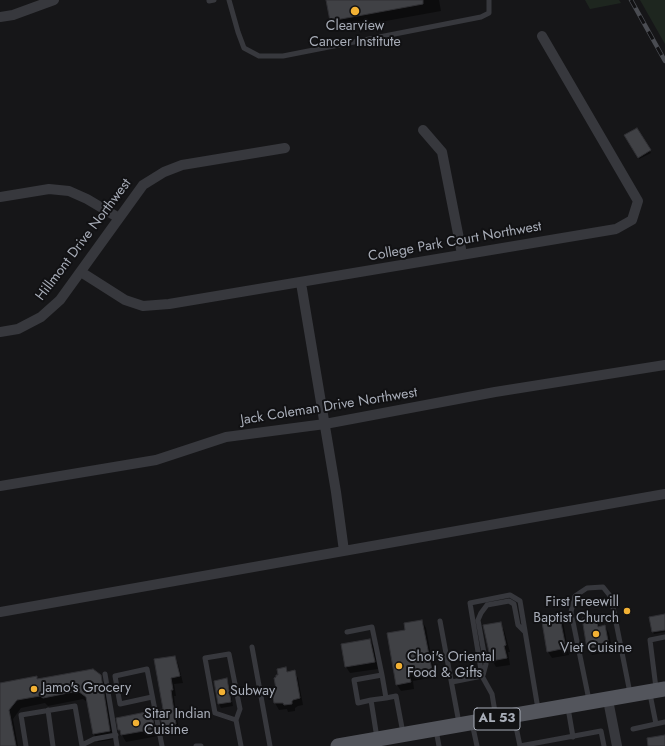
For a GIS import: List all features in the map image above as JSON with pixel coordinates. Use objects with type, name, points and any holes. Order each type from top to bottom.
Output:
[{"type":"main road","name":"AL 53","points":[[338,746],[657,691]]},
{"type":"street","points":[[0,17],[13,15],[54,0]]},
{"type":"street","name":"College Park Court Northwest","points":[[81,272],[125,300],[143,306],[169,304],[616,229],[632,220],[638,201],[542,36]]},
{"type":"street","points":[[423,130],[442,152],[462,254]]},
{"type":"street","name":"Hillmont Drive Northwest","points":[[0,332],[18,328],[41,317],[60,300],[143,185],[164,172],[182,165],[285,148]]},
{"type":"street","points":[[0,197],[49,189],[69,191],[87,199],[119,218]]},
{"type":"street","points":[[301,283],[325,424],[344,551]]},
{"type":"street","name":"Jack Coleman Drive Northwest","points":[[0,486],[156,460],[226,438],[325,424],[495,392],[665,365]]},
{"type":"street","points":[[0,612],[665,494]]},
{"type":"street","points":[[608,700],[617,746]]},
{"type":"lane","points":[[230,0],[238,32],[244,48],[259,56],[283,56],[481,17],[489,12],[489,0]]},
{"type":"lane","points":[[590,703],[571,612],[575,596],[587,588],[603,587],[611,597],[630,696]]},
{"type":"lane","points":[[496,719],[492,694],[482,676],[470,603],[510,596],[520,601],[538,712]]},
{"type":"lane","points":[[482,676],[486,664],[478,620],[487,605],[510,601],[514,604],[518,625],[525,632]]},
{"type":"lane","points":[[440,620],[452,682],[465,723],[477,746]]},
{"type":"lane","points":[[347,632],[372,627],[386,698]]},
{"type":"lane","points":[[656,724],[657,691],[650,640],[665,637]]},
{"type":"lane","points":[[252,647],[270,746]]},
{"type":"lane","points":[[236,720],[215,713],[205,658],[229,654],[240,709],[236,720],[241,746]]},
{"type":"lane","points":[[152,697],[120,704],[115,676],[146,669],[152,697],[162,746]]},
{"type":"lane","points":[[105,674],[117,746]]},
{"type":"lane","points":[[382,675],[354,680],[358,703],[396,696],[390,738]]},
{"type":"lane","points":[[452,682],[482,676]]},
{"type":"lane","points":[[370,700],[390,738]]},
{"type":"lane","points":[[26,746],[21,715],[75,706],[82,746],[94,738],[116,735]]},
{"type":"lane","points":[[568,707],[573,737]]},
{"type":"lane","points":[[48,710],[53,746]]},
{"type":"lane","points":[[513,716],[519,746],[601,731],[604,746]]},
{"type":"lane","points":[[633,729],[665,722]]},
{"type":"lane","points":[[436,728],[439,746]]},
{"type":"lane","points":[[196,746],[201,746]]},
{"type":"shaded area","points":[[585,0],[619,0],[621,3],[590,9]]},
{"type":"shaded area","points":[[640,0],[665,0],[665,44]]},
{"type":"building","name":"Clearview Cancer Institute","points":[[326,0],[423,0],[423,4],[330,21]]},
{"type":"building","points":[[637,128],[651,150],[638,158],[624,135]]},
{"type":"building","points":[[559,613],[566,648],[547,652],[541,616]]},
{"type":"building","points":[[665,614],[665,630],[652,632],[649,617]]},
{"type":"building","name":"Viet Cuisine","points":[[596,616],[598,627],[605,625],[608,641],[603,642],[603,645],[587,649],[582,618]]},
{"type":"building","points":[[422,620],[432,670],[409,674],[411,682],[396,685],[387,633],[405,630],[404,623]]},
{"type":"building","points":[[501,622],[507,658],[491,661],[483,625]]},
{"type":"building","points":[[370,639],[375,662],[345,667],[341,644]]},
{"type":"building","points":[[175,656],[180,676],[171,678],[173,690],[171,690],[176,724],[162,726],[159,710],[163,709],[154,659]]},
{"type":"building","points":[[286,667],[287,672],[295,670],[300,698],[293,700],[292,704],[284,705],[283,703],[274,703],[272,690],[276,689],[274,678],[278,675],[277,669]]},
{"type":"building","points":[[93,669],[101,675],[110,731],[93,734],[86,697],[78,691],[43,698],[40,696],[17,700],[9,710],[16,746],[0,746],[0,683],[37,676],[37,679]]},
{"type":"building","points":[[227,678],[231,702],[218,704],[214,681]]},
{"type":"building","name":"Sitar Indian Cuisine","points":[[151,711],[155,729],[121,735],[120,730],[118,730],[116,718]]},
{"type":"building","points":[[665,735],[665,746],[648,746],[647,738]]},
{"type":"railway","points":[[631,0],[665,61]]},
{"type":"place","name":"Clearview Cancer Institute","points":[[355,11]]},
{"type":"place","name":"First Freewill Baptist Church","points":[[627,611]]},
{"type":"place","name":"Viet Cuisine","points":[[596,634]]},
{"type":"place","name":"Choi's Oriental Food & Gifts","points":[[399,666]]},
{"type":"place","name":"Jamo's Grocery","points":[[34,689]]},
{"type":"place","name":"Subway","points":[[222,692]]},
{"type":"place","name":"Sitar Indian Cuisine","points":[[136,723]]}]
